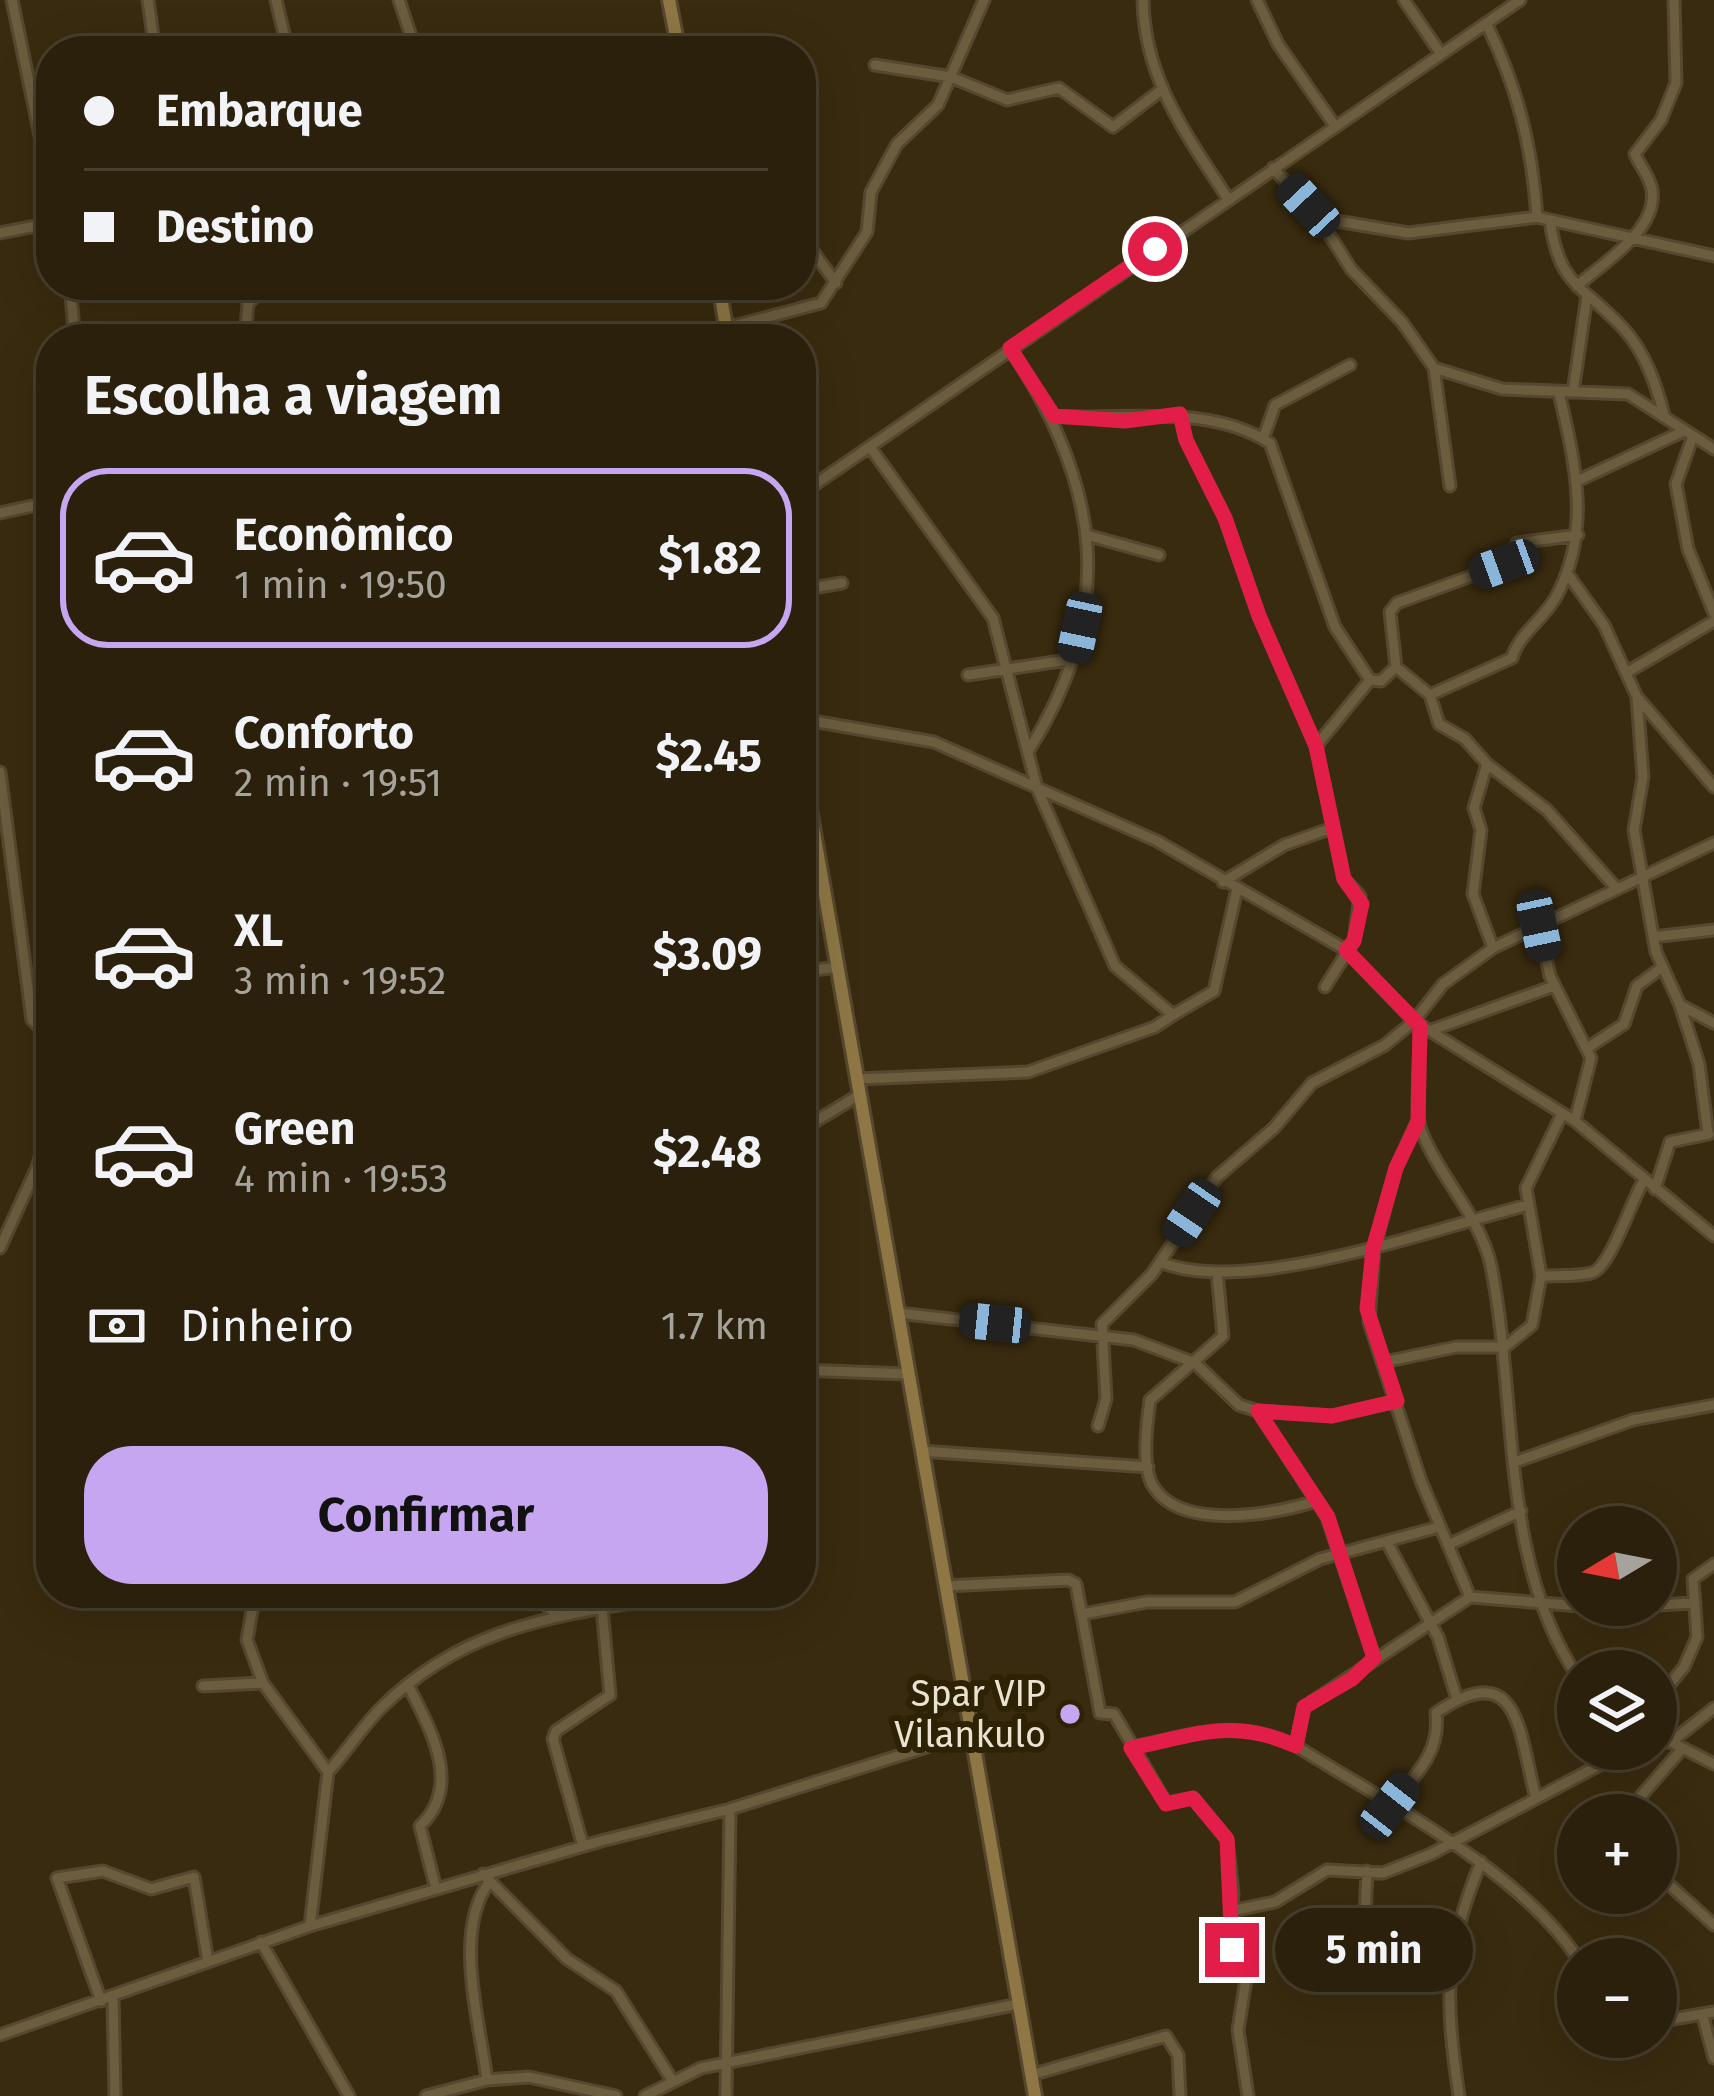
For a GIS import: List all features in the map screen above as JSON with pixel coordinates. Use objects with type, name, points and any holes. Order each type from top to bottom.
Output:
[{"type":"main road","points":[[669,0],[676,36]]},
{"type":"main road","points":[[816,873],[837,967],[1035,2096]]},
{"type":"street","points":[[12,0],[36,117]]},
{"type":"street","points":[[148,0],[153,36]]},
{"type":"street","points":[[276,0],[284,36]]},
{"type":"street","points":[[399,0],[411,36]]},
{"type":"street","points":[[758,324],[821,303],[836,284],[867,232],[871,192],[896,144],[931,114],[984,0]]},
{"type":"street","points":[[1144,0],[1148,52],[1160,91],[1228,199]]},
{"type":"street","points":[[1257,0],[1278,44],[1335,126]]},
{"type":"street","points":[[1404,0],[1441,54]]},
{"type":"street","points":[[816,484],[1520,0]]},
{"type":"street","points":[[1577,286],[1647,220],[1652,194],[1636,151],[1660,120],[1676,83],[1674,0]]},
{"type":"street","points":[[1486,23],[1511,75],[1530,137],[1537,217]]},
{"type":"street","points":[[874,65],[951,77],[1007,100],[1063,89],[1113,127],[1160,91]]},
{"type":"street","points":[[1274,168],[1319,218],[1351,269],[1402,322],[1434,368],[1450,486]]},
{"type":"street","points":[[1319,218],[1408,233],[1537,217],[1714,256]]},
{"type":"street","points":[[1550,220],[1560,268],[1624,330],[1643,358],[1664,415]]},
{"type":"street","points":[[0,232],[36,226]]},
{"type":"street","points":[[816,257],[836,284]]},
{"type":"street","points":[[1573,392],[1587,296]]},
{"type":"street","points":[[1010,348],[1054,416],[1090,536],[1086,598],[1074,658],[1028,750]]},
{"type":"street","points":[[1263,439],[1275,405],[1350,365]]},
{"type":"street","points":[[1434,368],[1481,386],[1628,394],[1714,449]]},
{"type":"street","points":[[1430,694],[1512,658],[1515,645],[1541,621],[1567,574],[1578,535],[1577,481],[1559,393]]},
{"type":"street","points":[[1054,416],[1125,421],[1180,414],[1263,439],[1282,467],[1334,627],[1370,680]]},
{"type":"street","points":[[1180,414],[1186,440],[1225,518],[1259,616],[1316,746],[1344,879],[1362,904],[1354,941],[1325,987]]},
{"type":"street","points":[[1577,481],[1689,433]]},
{"type":"street","points":[[1626,673],[1714,617],[1688,549],[1676,484],[1689,433]]},
{"type":"street","points":[[870,448],[993,618],[1009,664],[1037,788],[1115,966],[1173,1016]]},
{"type":"street","points":[[0,513],[36,505]]},
{"type":"street","points":[[1578,535],[1517,543],[1507,563],[1392,607],[1396,668],[1430,694],[1442,729],[1465,739],[1487,764],[1547,810],[1617,889]]},
{"type":"street","points":[[1090,536],[1159,556]]},
{"type":"street","points":[[1567,574],[1604,625],[1637,697],[1714,787]]},
{"type":"street","points":[[816,587],[842,583]]},
{"type":"street","points":[[968,675],[1009,664],[1074,658]]},
{"type":"street","points":[[1370,680],[1381,681],[1396,668]]},
{"type":"street","points":[[1316,746],[1370,680]]},
{"type":"street","points":[[1637,697],[1643,778],[1634,830],[1641,878],[1661,968],[1680,1005],[1699,1064],[1711,1135],[1670,1142],[1655,1190]]},
{"type":"street","points":[[816,722],[934,742],[1143,833],[1346,950],[1421,1026],[1575,1121],[1714,1236]]},
{"type":"street","points":[[1487,764],[1474,808],[1481,830],[1473,894],[1493,948]]},
{"type":"street","points":[[0,772],[36,1024]]},
{"type":"street","points":[[1223,882],[1284,844],[1332,828]]},
{"type":"street","points":[[1470,1598],[1439,1527],[1367,1309],[1373,1249],[1396,1168],[1418,1122],[1421,1026],[1443,984],[1493,948],[1714,843]]},
{"type":"street","points":[[856,1079],[1028,1072],[1155,1027],[1209,996],[1217,985],[1237,890]]},
{"type":"street","points":[[1539,926],[1554,986],[1589,1047],[1583,1101],[1575,1121]]},
{"type":"street","points":[[1653,937],[1714,930]]},
{"type":"street","points":[[816,970],[837,967]]},
{"type":"street","points":[[1589,1047],[1624,1024],[1637,986],[1661,968]]},
{"type":"street","points":[[1098,1426],[1106,1399],[1099,1332],[1160,1262],[1217,1177],[1274,1128],[1312,1083],[1421,1026],[1554,986]]},
{"type":"street","points":[[1680,1005],[1710,1018]]},
{"type":"street","points":[[816,1121],[859,1095]]},
{"type":"street","points":[[1384,1362],[1456,1347],[1505,1347],[1532,1324],[1541,1276],[1527,1179],[1562,1114]]},
{"type":"street","points":[[1418,1122],[1490,1260],[1505,1347],[1521,1511],[1537,1588],[1560,1650]]},
{"type":"street","points":[[0,1248],[36,1169]]},
{"type":"street","points":[[1541,1276],[1593,1273],[1608,1263],[1625,1211],[1644,1180]]},
{"type":"street","points":[[1160,1262],[1216,1272],[1373,1249],[1416,1241],[1470,1219],[1528,1205]]},
{"type":"street","points":[[1216,1272],[1223,1336],[1150,1400],[1148,1466],[1161,1494],[1208,1514],[1255,1518],[1316,1501]]},
{"type":"street","points":[[898,1313],[1099,1332],[1195,1363],[1239,1405],[1258,1411],[1332,1416],[1397,1401]]},
{"type":"street","points":[[816,1371],[908,1374]]},
{"type":"street","points":[[1515,1462],[1633,1420],[1714,1405]]},
{"type":"street","points":[[1258,1411],[1316,1501],[1341,1551],[1374,1658]]},
{"type":"street","points":[[921,1451],[1148,1466]]},
{"type":"street","points":[[1448,1545],[1521,1511]]},
{"type":"street","points":[[1083,1614],[1148,1602],[1235,1602],[1341,1551],[1388,1544],[1439,1527]]},
{"type":"street","points":[[1388,1544],[1430,1623],[1457,1699]]},
{"type":"street","points":[[1677,1674],[1697,1637],[1693,1579],[1714,1564]]},
{"type":"street","points":[[945,1586],[1068,1580],[1076,1584],[1100,1713],[1114,1714],[1166,1804],[1193,1798],[1225,1834],[1229,1942],[1248,1980],[1238,2030],[1248,2096]]},
{"type":"street","points":[[1296,1746],[1304,1707],[1470,1598],[1557,1603]]},
{"type":"street","points":[[1677,1604],[1695,1603]]},
{"type":"street","points":[[253,1608],[248,1640],[263,1683],[328,1772]]},
{"type":"street","points":[[550,1608],[559,1615]]},
{"type":"street","points":[[310,1927],[328,1772],[408,1685],[454,1650],[559,1615],[602,1608],[610,1695],[554,1734],[583,1846]]},
{"type":"street","points":[[203,1686],[263,1683]]},
{"type":"street","points":[[408,1685],[443,1757],[430,1817],[420,1826],[436,1888]]},
{"type":"street","points":[[1390,1806],[1434,1750],[1440,1734],[1436,1713],[1457,1699],[1492,1692],[1509,1701],[1536,1798]]},
{"type":"street","points":[[1677,1737],[1714,1708]]},
{"type":"street","points":[[1131,1748],[1224,1726],[1267,1733],[1296,1746],[1481,1862],[1557,1938]]},
{"type":"street","points":[[0,2036],[261,1942],[583,1846],[730,1809],[971,1733]]},
{"type":"street","points":[[1677,1747],[1714,1764]]},
{"type":"street","points":[[1644,1794],[1681,1750]]},
{"type":"street","points":[[1231,1911],[1275,1902],[1327,1870],[1383,1873],[1453,1845],[1590,1770]]},
{"type":"street","points":[[726,2096],[730,1809]]},
{"type":"street","points":[[1460,2096],[1447,1989],[1455,1926],[1481,1862]]},
{"type":"street","points":[[115,2096],[107,1999],[57,1878],[104,1871],[151,1888],[194,1877],[208,1962]]},
{"type":"street","points":[[1364,1965],[1367,1871]]},
{"type":"street","points":[[487,1877],[472,1939],[487,2080]]},
{"type":"street","points":[[487,1877],[566,1959],[616,1991],[672,2080]]},
{"type":"street","points":[[1677,1891],[1714,1924]]},
{"type":"street","points":[[261,1942],[350,2096]]},
{"type":"street","points":[[645,2096],[672,2080],[727,2063],[1018,2004]]},
{"type":"street","points":[[1677,2019],[1708,2014],[1714,2057]]},
{"type":"street","points":[[1031,2075],[1158,2035],[1170,2038],[1178,2056],[1180,2096]]},
{"type":"street","points":[[426,2096],[487,2080],[529,2077],[616,2096]]},
{"type":"place","name":"Spar VIP Vilankulo","points":[[1070,1714]]},
{"type":"route","points":[[1155,249],[1010,348],[1054,416],[1125,421],[1180,414],[1186,440],[1225,518],[1259,616],[1316,746],[1344,879],[1362,904],[1354,941],[1346,950],[1420,1026],[1418,1122],[1396,1168],[1373,1249],[1367,1309],[1372,1337],[1397,1401],[1348,1415],[1258,1411],[1328,1517],[1374,1658],[1352,1679],[1304,1707],[1296,1746],[1267,1733],[1224,1726],[1131,1748],[1167,1805],[1189,1796],[1225,1834],[1233,1894],[1232,1950]]}]
